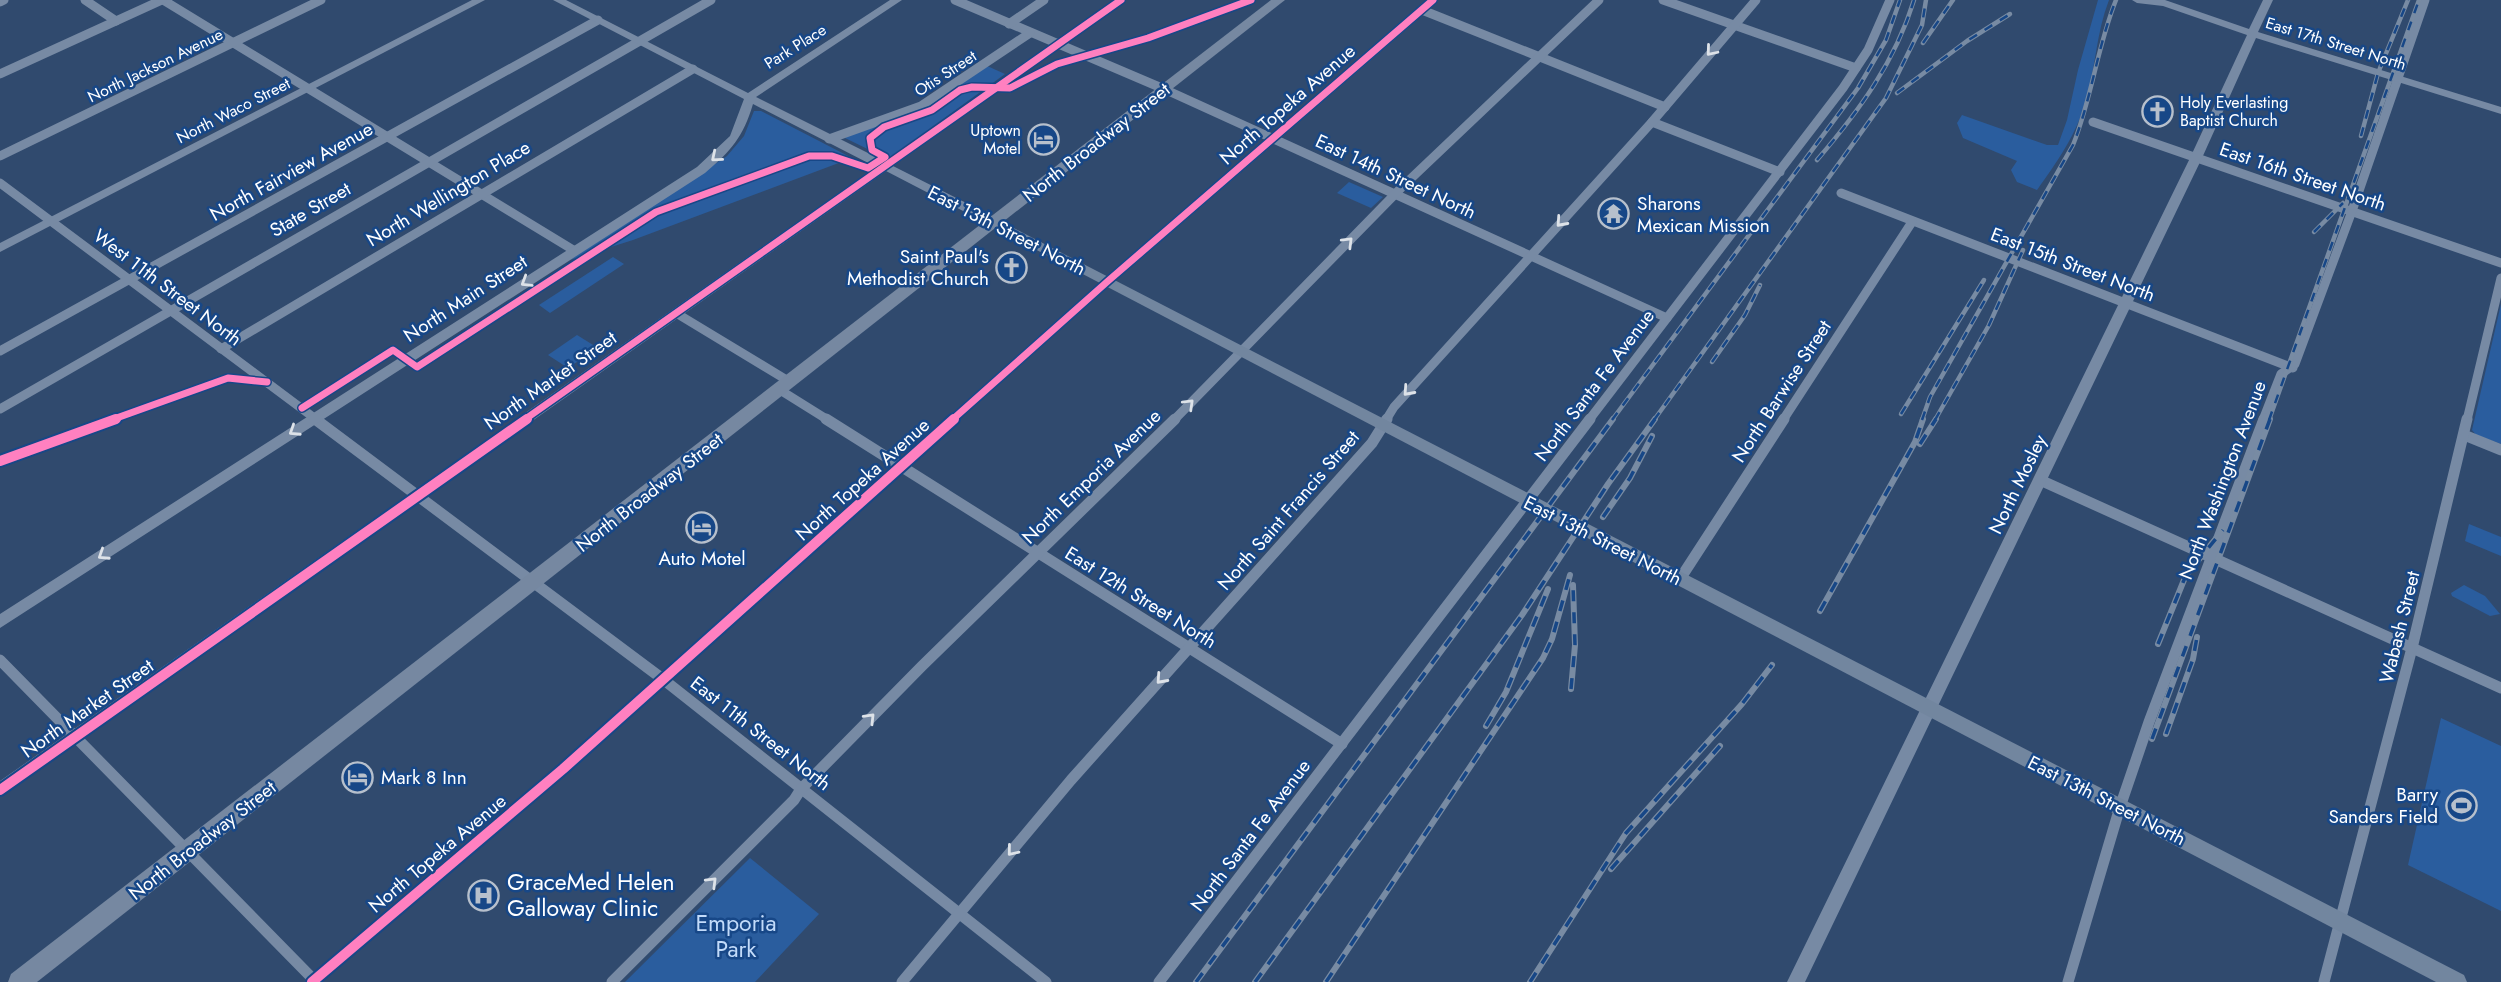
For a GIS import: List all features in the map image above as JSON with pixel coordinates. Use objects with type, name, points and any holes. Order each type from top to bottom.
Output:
[{"type":"main road","name":"North Broadway Street","points":[[19,982],[1279,0]]},
{"type":"main road","name":"East 13th Street North","points":[[994,222],[2457,982]]},
{"type":"street","points":[[85,0],[116,21]]},
{"type":"street","points":[[0,74],[162,0],[575,251]]},
{"type":"street","name":"North Jackson Avenue","points":[[0,156],[321,0]]},
{"type":"street","name":"North Waco Street","points":[[0,248],[480,0]]},
{"type":"street","name":"East 13th Street North","points":[[558,0],[994,222]]},
{"type":"street","points":[[639,41],[711,0]]},
{"type":"street","name":"Park Place","points":[[748,99],[761,86],[897,0]]},
{"type":"street","name":"East 14th Street North","points":[[955,0],[1164,89],[1667,318]]},
{"type":"street","points":[[1009,24],[1044,0]]},
{"type":"street","name":"North Market Street","points":[[0,790],[1121,0]]},
{"type":"street","name":"North Topeka Avenue","points":[[314,981],[664,680],[1108,281],[1433,0]]},
{"type":"street","name":"North Emporia Avenue","points":[[612,982],[794,800],[801,789],[1395,195],[1599,0]]},
{"type":"street","points":[[1662,0],[1856,68]]},
{"type":"street","name":"North Saint Francis Street","points":[[902,982],[1071,779],[1371,443],[1394,407],[1652,122],[1756,0]]},
{"type":"street","name":"North Santa Fe Avenue","points":[[1159,982],[1780,172],[1868,50],[1890,0]]},
{"type":"street","name":"East 17th Street North","points":[[2137,0],[2159,2],[2501,111]]},
{"type":"street","name":"North Mosley","points":[[1796,982],[2196,158],[2268,0]]},
{"type":"street","name":"North Washington Avenue","points":[[2068,982],[2120,807],[2281,374],[2293,368],[2352,211],[2425,0]]},
{"type":"street","points":[[1422,10],[1665,107]]},
{"type":"street","name":"North Fairview Avenue","points":[[0,351],[598,20]]},
{"type":"street","name":"Otis Street","points":[[829,139],[921,106],[1030,33]]},
{"type":"street","name":"State Street","points":[[0,409],[639,41]]},
{"type":"street","name":"North Wellington Place","points":[[221,349],[693,69]]},
{"type":"street","name":"North Main Street","points":[[0,622],[720,155],[735,136],[748,99]]},
{"type":"street","points":[[1652,122],[1780,172]]},
{"type":"street","name":"East 16th Street North","points":[[2094,122],[2501,263]]},
{"type":"street","name":"West 11th Street North","points":[[0,183],[315,418]]},
{"type":"street","name":"East 15th Street North","points":[[1841,193],[2293,368]]},
{"type":"street","name":"North Barwise Street","points":[[1680,579],[1912,222]]},
{"type":"street","name":"Wabash Street","points":[[2324,982],[2412,648],[2501,278]]},
{"type":"street","name":"East 12th Street North","points":[[676,313],[903,465],[1342,744]]},
{"type":"street","name":"East 11th Street North","points":[[315,418],[664,680],[1046,982]]},
{"type":"street","points":[[2464,435],[2501,450]]},
{"type":"street","points":[[2040,480],[2501,688]]},
{"type":"street","points":[[0,660],[314,981]]},
{"type":"green space","points":[[2098,0],[2109,0],[2082,112],[2066,147],[2037,190],[2017,182],[2011,170],[2017,161],[1963,138],[1957,123],[1962,115],[2047,145],[2058,145]]},
{"type":"green space","points":[[985,65],[1005,74],[888,159],[845,138],[849,134],[924,107]]},
{"type":"green space","points":[[754,111],[761,111],[852,158],[633,240],[570,260],[727,156],[744,136]]},
{"type":"green space","points":[[1349,182],[1383,197],[1371,208],[1337,193]]},
{"type":"green space","points":[[613,257],[624,264],[550,313],[539,305]]},
{"type":"green space","points":[[2501,304],[2501,444],[2476,435],[2472,430]]},
{"type":"green space","points":[[577,335],[598,348],[568,368],[548,355]]},
{"type":"green space","points":[[2469,524],[2501,537],[2501,556],[2465,541]]},
{"type":"green space","points":[[2464,585],[2485,596],[2500,614],[2490,616],[2452,596],[2451,593]]},
{"type":"green space","name":"Barry Sanders Field","points":[[2441,718],[2501,746],[2501,911],[2408,865]]},
{"type":"green space","name":"Emporia Park","points":[[750,858],[819,914],[755,982],[625,982]]},
{"type":"railway","points":[[1612,420],[1858,88],[1886,40],[1900,0]]},
{"type":"railway","points":[[1817,160],[1874,85],[1897,44],[1914,0]]},
{"type":"railway","points":[[1654,420],[1886,98],[1922,25],[1926,0]]},
{"type":"railway","points":[[1923,43],[1953,0]]},
{"type":"railway","points":[[1922,420],[1930,397],[2073,145],[2116,0]]},
{"type":"railway","points":[[2361,136],[2378,73],[2408,0]]},
{"type":"railway","points":[[2269,420],[2419,0]]},
{"type":"railway","points":[[1897,93],[1967,41],[2010,14]]},
{"type":"railway","points":[[2314,232],[2343,203]]},
{"type":"railway","points":[[1935,420],[1989,325],[2023,250]]},
{"type":"railway","points":[[1901,414],[1984,280]]},
{"type":"railway","points":[[1712,362],[1745,315],[1760,285]]},
{"type":"railway","points":[[1196,982],[1613,419]]},
{"type":"railway","points":[[1255,982],[1522,615],[1608,484],[1655,419]]},
{"type":"railway","points":[[1820,611],[1915,442],[1923,419]]},
{"type":"railway","points":[[1920,444],[1936,419]]},
{"type":"railway","points":[[2152,739],[2270,419]]},
{"type":"railway","points":[[1603,517],[1630,478],[1652,436]]},
{"type":"railway","points":[[2158,644],[2186,575],[2223,530]]},
{"type":"railway","points":[[1326,982],[1543,658],[1552,639],[1570,575]]},
{"type":"railway","points":[[1571,689],[1575,645],[1573,585]]},
{"type":"railway","points":[[1486,726],[1506,692],[1548,589]]},
{"type":"railway","points":[[2166,734],[2193,659],[2197,637]]},
{"type":"railway","points":[[1530,982],[1626,833],[1742,704],[1772,665]]},
{"type":"railway","points":[[1611,869],[1720,746]]},
{"type":"cycle path","points":[[0,790],[1121,0]]},
{"type":"cycle path","points":[[302,408],[393,350],[417,367],[656,212],[809,156],[832,156],[868,168],[885,157],[872,150],[870,138],[884,127],[932,110],[960,90],[972,87],[1010,88],[1057,64],[1148,38],[1251,0]]},
{"type":"cycle path","points":[[312,982],[563,769],[1108,281],[1433,0]]},
{"type":"cycle path","points":[[0,461],[228,378],[267,382]]},
{"type":"place","name":"Holy Everlasting Baptist Church","points":[[2157,111]]},
{"type":"place","name":"Uptown Motel","points":[[1044,139]]},
{"type":"place","name":"Sharons Mexican Mission","points":[[1614,214]]},
{"type":"place","name":"Saint Paul's Methodist Church","points":[[1012,267]]},
{"type":"place","name":"Auto Motel","points":[[702,527]]},
{"type":"place","name":"Mark 8 Inn","points":[[358,777]]},
{"type":"place","name":"Barry Sanders Field","points":[[2461,805]]},
{"type":"place","name":"GraceMed Helen Galloway Clinic","points":[[484,895]]}]
